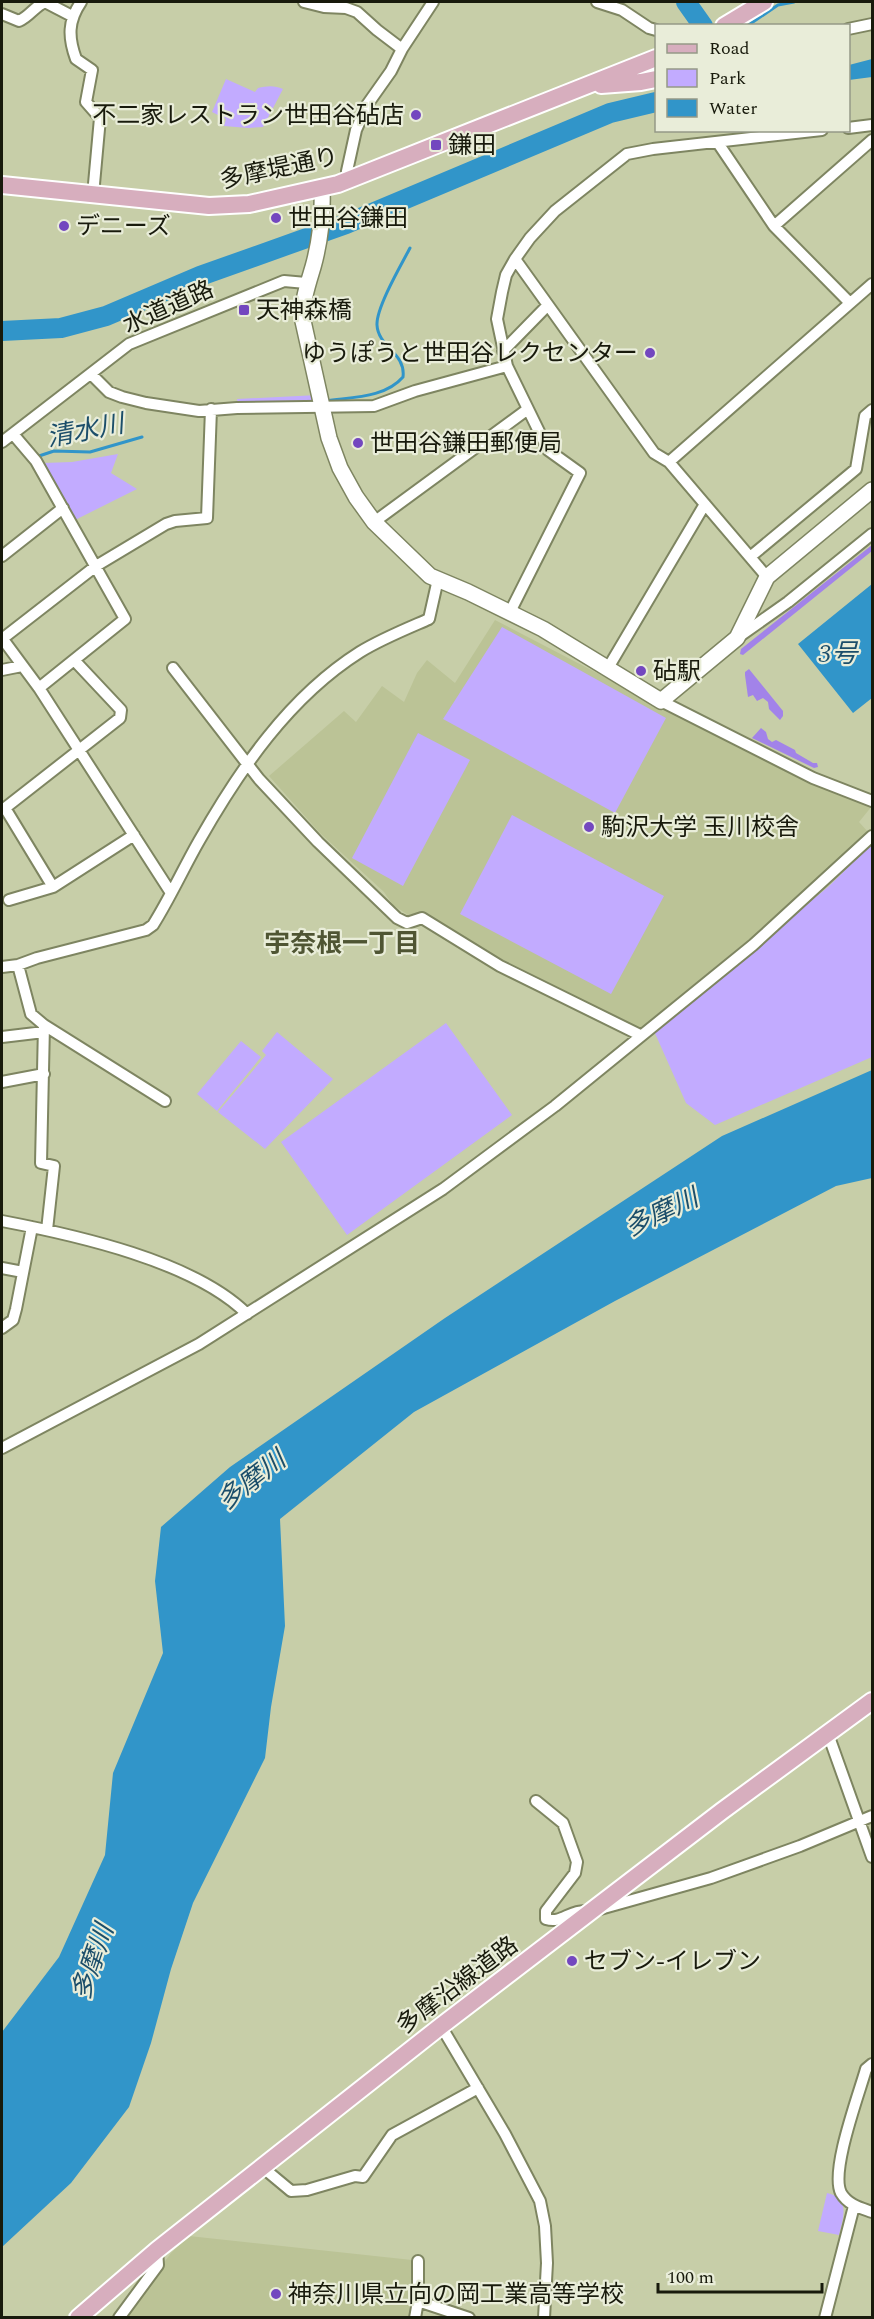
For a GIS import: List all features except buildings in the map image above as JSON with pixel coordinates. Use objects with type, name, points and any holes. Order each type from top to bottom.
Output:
[{"type":"main road","points":[[727,24],[762,2]]},
{"type":"main road","points":[[746,24],[762,2]]},
{"type":"main road","name":"多摩堤通り","points":[[2,185],[199,205],[230,206],[322,194],[349,179],[655,58]]},
{"type":"main road","name":"多摩堤通り","points":[[585,84],[632,83],[655,79]]},
{"type":"main road","name":"多摩沿線道路","points":[[78,2318],[157,2250],[261,2166],[441,2026],[722,1811],[873,1701]]},
{"type":"street","points":[[2,15],[19,21],[28,17],[39,4],[45,2],[72,16]]},
{"type":"street","points":[[81,2],[72,16],[70,33],[73,51],[82,65],[92,70],[86,102],[98,115],[100,122],[93,195]]},
{"type":"street","points":[[304,2],[324,7],[346,8],[357,12],[402,49]]},
{"type":"street","points":[[349,179],[347,171],[356,130],[367,105],[391,71],[402,49],[433,2]]},
{"type":"street","points":[[597,2],[622,9],[649,28],[655,30]]},
{"type":"street","points":[[850,29],[873,24]]},
{"type":"street","points":[[850,128],[873,125]]},
{"type":"street","points":[[510,612],[580,473],[548,450],[507,366],[497,319],[506,275],[514,259],[555,211],[627,154],[806,132]]},
{"type":"street","points":[[774,226],[873,140]]},
{"type":"street","points":[[718,143],[774,226],[850,303]]},
{"type":"street","points":[[322,194],[322,221],[313,267],[306,283],[302,302],[303,321],[329,438],[340,468],[356,497],[374,522],[430,576],[510,612],[662,700],[813,778],[873,801]]},
{"type":"street","points":[[514,259],[654,453],[669,462],[767,577]]},
{"type":"street","name":"水道道路","points":[[2,442],[129,344],[284,281],[306,283]]},
{"type":"street","points":[[669,462],[873,284]]},
{"type":"street","points":[[503,351],[548,305]]},
{"type":"street","points":[[91,374],[109,392],[123,397],[200,411],[374,406],[415,391],[507,366]]},
{"type":"street","points":[[171,893],[39,688],[2,638],[96,566],[166,524],[207,518],[211,409]]},
{"type":"street","points":[[374,522],[528,409]]},
{"type":"street","points":[[750,557],[856,469],[865,416],[873,410]]},
{"type":"street","points":[[13,434],[36,461],[125,619],[39,688]]},
{"type":"street","points":[[737,638],[767,577],[873,490]]},
{"type":"street","points":[[608,668],[705,504]]},
{"type":"street","points":[[2,556],[63,508]]},
{"type":"street","points":[[662,700],[737,638],[788,602],[873,534]]},
{"type":"street","points":[[2,967],[18,965],[147,930],[153,925],[247,762],[290,712],[324,679],[360,652],[429,618],[438,579]]},
{"type":"street","points":[[53,887],[5,808],[120,718],[121,710],[74,660]]},
{"type":"street","points":[[2,670],[22,666]]},
{"type":"street","points":[[174,668],[259,779],[318,842],[398,918],[407,923],[422,918],[500,966],[640,1035]]},
{"type":"street","points":[[9,900],[53,887],[134,835]]},
{"type":"street","points":[[2,1448],[199,1344],[443,1189],[555,1106],[753,945],[873,836]]},
{"type":"street","points":[[18,965],[31,1014],[44,1028],[165,1101]]},
{"type":"street","points":[[2,1037],[44,1028]]},
{"type":"street","points":[[44,1028],[41,1163],[54,1166],[47,1230]]},
{"type":"street","points":[[2,1082],[44,1074]]},
{"type":"street","points":[[2,1221],[47,1230],[147,1258],[203,1283],[233,1300],[247,1314]]},
{"type":"street","points":[[2,1328],[12,1320],[32,1227]]},
{"type":"street","points":[[2,1268],[23,1272]]},
{"type":"street","points":[[828,1734],[873,1857]]},
{"type":"street","points":[[536,1801],[563,1823],[576,1862],[575,1873],[546,1911],[546,1919],[558,1921],[577,1912],[593,1911],[711,1878],[800,1846],[873,1816]]},
{"type":"street","points":[[441,2026],[519,2159],[540,2201],[545,2226],[547,2263],[544,2318]]},
{"type":"street","points":[[873,2064],[866,2069],[850,2121],[838,2174],[840,2191],[854,2206],[873,2212]]},
{"type":"street","points":[[261,2166],[291,2191],[307,2190],[355,2176],[363,2177],[392,2135],[478,2088]]},
{"type":"street","points":[[825,2318],[854,2206]]},
{"type":"street","points":[[119,2318],[158,2265],[157,2250]]},
{"type":"street","points":[[415,2318],[418,2301],[418,2261]]},
{"type":"street","points":[[418,2301],[469,2318]]},
{"type":"shaded area","points":[[872,545],[872,551],[743,655],[740,654],[741,649]]},
{"type":"shaded area","name":"駒沢大学 玉川校舎","points":[[495,620],[803,780],[872,806],[859,822],[868,832],[753,936],[639,1029],[503,960],[422,912],[408,915],[393,905],[384,892],[320,833],[269,776],[344,711],[356,722],[382,686],[404,702],[417,673],[427,660],[455,683]]},
{"type":"shaded area","points":[[749,669],[783,711],[780,720],[769,709],[768,702],[763,698],[757,701],[753,695],[748,697],[745,672]]},
{"type":"shaded area","points":[[761,728],[772,742],[776,740],[795,750],[796,753],[817,763],[818,767],[814,768],[752,738]]},
{"type":"shaded area","name":"神奈川県立向の岡工業高等学校","points":[[189,2236],[412,2260],[409,2317],[123,2318],[171,2253]]},
{"type":"green space","points":[[226,79],[255,92],[258,88],[267,86],[283,89],[263,127],[224,126],[226,119],[212,112]]},
{"type":"green space","points":[[318,395],[321,407],[239,408],[237,399]]},
{"type":"green space","points":[[118,454],[111,473],[137,489],[75,520],[43,463],[72,462]]},
{"type":"green space","points":[[502,627],[666,718],[615,813],[443,719]]},
{"type":"green space","points":[[418,733],[470,760],[403,886],[352,858]]},
{"type":"green space","points":[[512,815],[664,896],[611,994],[460,914]]},
{"type":"green space","points":[[872,844],[872,1057],[715,1125],[686,1103],[654,1031],[828,887]]},
{"type":"green space","points":[[446,1023],[512,1115],[347,1235],[281,1142]]},
{"type":"green space","points":[[277,1032],[333,1079],[265,1149],[218,1112],[266,1055],[262,1051]]},
{"type":"green space","points":[[241,1041],[261,1057],[217,1111],[197,1094]]},
{"type":"green space","points":[[827,2193],[840,2199],[844,2210],[839,2235],[818,2231]]},
{"type":"water","points":[[872,59],[872,77],[850,80],[850,65]]},
{"type":"water","name":"3号","points":[[872,584],[872,698],[853,713],[798,644]]},
{"type":"water","name":"多摩川","points":[[872,1070],[872,1178],[836,1186],[615,1301],[414,1412],[280,1519],[285,1626],[265,1758],[193,1903],[171,1969],[151,2043],[129,2107],[71,2183],[2,2247],[2,2032],[59,1957],[105,1855],[113,1773],[163,1653],[155,1581],[161,1527],[230,1467],[445,1318],[722,1136]]},
{"type":"waterway","points":[[686,2],[702,24]]},
{"type":"waterway","points":[[750,24],[778,5],[794,2]]},
{"type":"waterway","points":[[2,331],[61,328],[106,316],[200,276],[346,224],[610,113],[655,102]]},
{"type":"waterway","name":"清水川","points":[[326,401],[378,393],[396,384],[403,377],[400,362],[382,339],[377,325],[380,308],[410,248]]},
{"type":"waterway","name":"清水川","points":[[36,457],[54,451],[90,452],[142,437]]},
{"type":"place","name":"不二家レストラン世田谷砧店","points":[[416,115]]},
{"type":"place","name":"鎌田","points":[[436,145]]},
{"type":"place","name":"世田谷鎌田","points":[[276,218]]},
{"type":"place","name":"デニーズ","points":[[64,226]]},
{"type":"place","name":"天神森橋","points":[[244,310]]},
{"type":"place","name":"ゆうぽうと世田谷レクセンター","points":[[650,353]]},
{"type":"place","name":"世田谷鎌田郵便局","points":[[358,443]]},
{"type":"place","name":"砧駅","points":[[641,671]]},
{"type":"place","name":"駒沢大学 玉川校舎","points":[[589,827]]},
{"type":"place","name":"セブン-イレブン","points":[[572,1961]]},
{"type":"place","name":"神奈川県立向の岡工業高等学校","points":[[276,2294]]},
{"type":"district","name":"宇奈根一丁目","points":[[342,943]]}]
